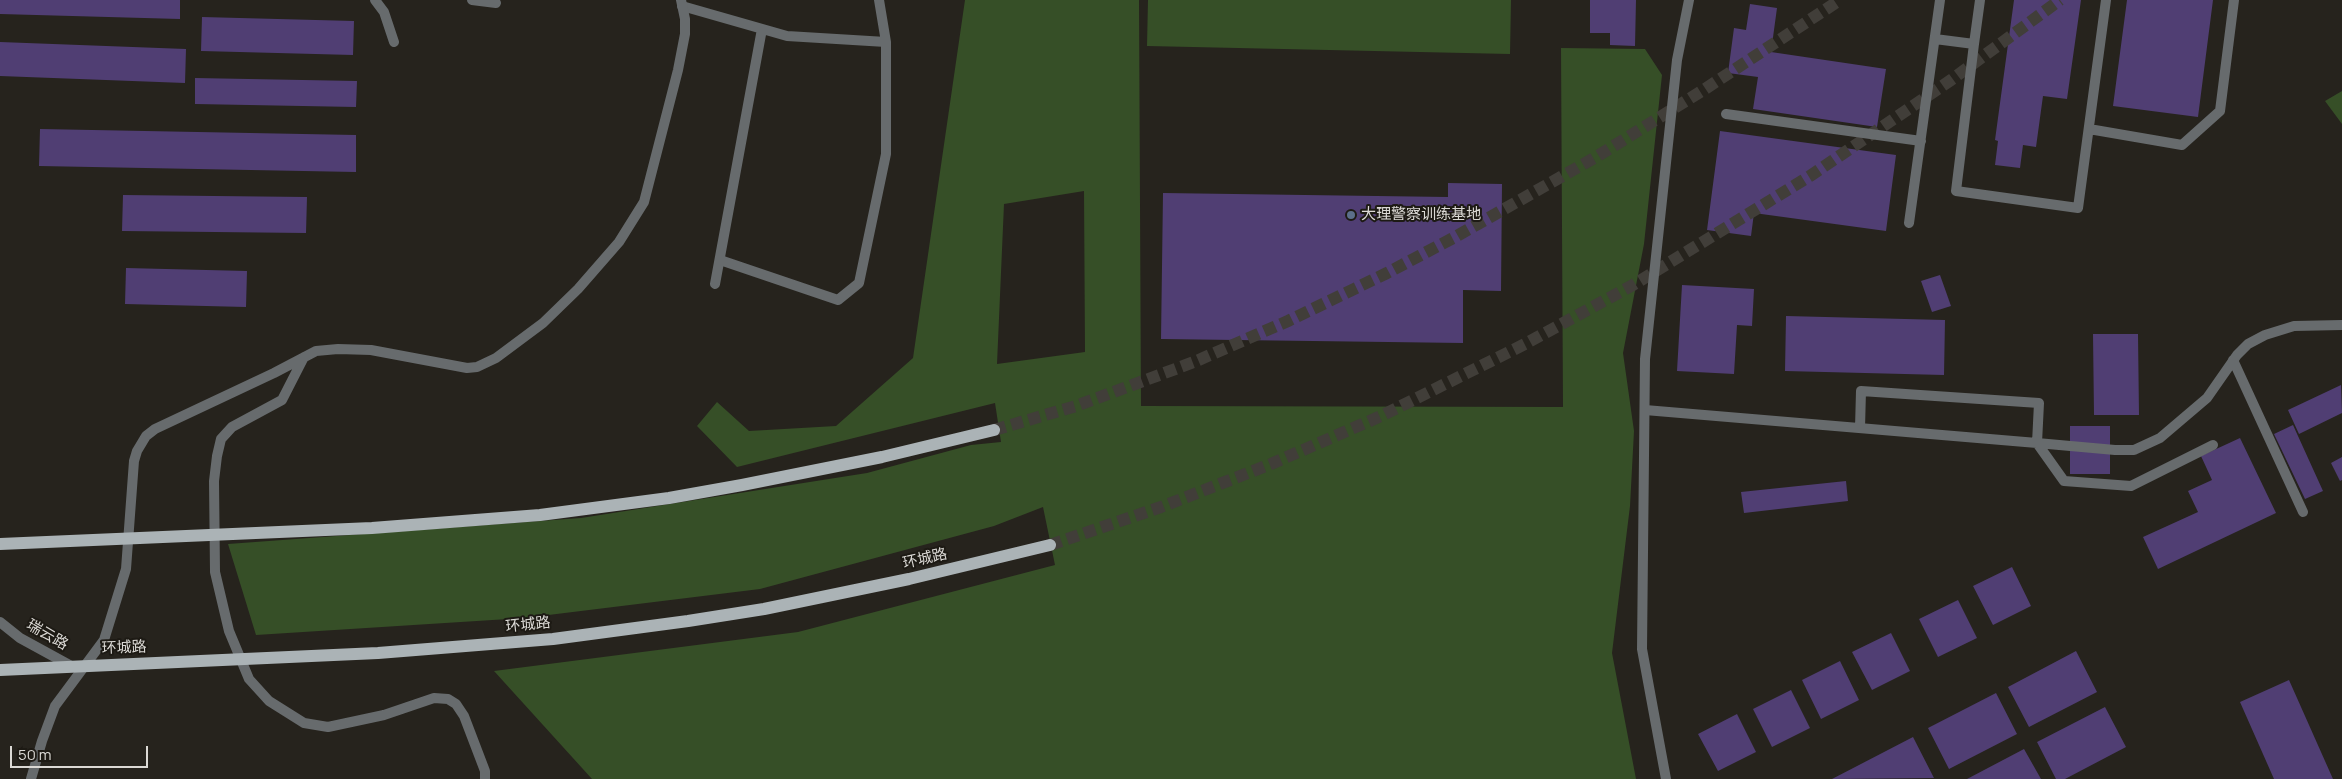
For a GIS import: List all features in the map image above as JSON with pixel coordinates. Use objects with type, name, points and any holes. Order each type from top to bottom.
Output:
[{"type":"main road","points":[[0,544],[469,522],[660,499],[820,470],[994,430]]},
{"type":"main road","name":"环城路","points":[[0,670],[287,657],[479,646],[553,639],[688,621],[845,593],[1050,545]]},
{"type":"street","points":[[376,0],[384,12],[394,42]]},
{"type":"street","points":[[472,0],[496,2]]},
{"type":"street","points":[[720,260],[838,300],[859,283],[886,154],[886,42],[879,0]]},
{"type":"street","points":[[1666,779],[1642,649],[1645,359],[1676,60],[1689,0]]},
{"type":"street","points":[[1909,223],[1940,0]]},
{"type":"street","points":[[1980,0],[1956,191],[2078,208],[2106,0]]},
{"type":"street","points":[[2089,129],[2182,144],[2220,111],[2234,0]]},
{"type":"street","points":[[31,779],[55,706],[104,640],[126,569],[134,461],[141,443],[155,429],[274,373],[306,354],[316,351],[338,349],[371,350],[467,368],[477,367],[496,358],[544,324],[578,289],[618,242],[644,202],[678,70],[685,34],[682,3],[787,36],[886,42]]},
{"type":"street","points":[[715,284],[762,29]]},
{"type":"street","points":[[1935,39],[1974,44]]},
{"type":"street","points":[[1726,114],[1920,141]]},
{"type":"street","points":[[1645,410],[2125,451],[2143,447],[2160,438],[2207,398],[2233,360],[2248,344],[2266,335],[2294,326],[2342,325]]},
{"type":"street","points":[[306,354],[295,371],[289,389],[282,400],[232,427],[226,433],[219,446],[214,482],[215,572],[229,631],[249,679],[269,701],[304,723],[328,727],[384,715],[434,698],[448,699],[456,704],[464,716],[485,771],[485,779]]},
{"type":"street","points":[[2233,360],[2304,512]]},
{"type":"street","points":[[1860,428],[1861,391],[2038,403],[2037,443],[2064,481],[2131,486],[2214,445]]},
{"type":"street","name":"瑞云路","points":[[0,622],[27,643],[81,671]]},
{"type":"green space","points":[[965,0],[1139,0],[1141,406],[1563,407],[1561,48],[1645,49],[1662,75],[1644,244],[1623,353],[1634,431],[1630,506],[1612,653],[1636,779],[592,779],[494,671],[798,632],[1055,565],[1043,507],[994,526],[760,589],[524,618],[256,635],[228,544],[581,518],[867,473],[971,445],[1001,442],[995,403],[737,467],[697,426],[717,402],[749,431],[836,426],[913,358]],"holes":[[[1084,191],[1085,352],[997,364],[1004,204]]]},
{"type":"green space","points":[[1148,0],[1511,0],[1510,54],[1147,46]]},
{"type":"green space","points":[[2342,91],[2342,124],[2325,101]]},
{"type":"building","points":[[0,0],[180,0],[180,19],[0,14]]},
{"type":"building","points":[[1590,0],[1636,0],[1635,46],[1610,45],[1610,33],[1590,33]]},
{"type":"building","points":[[2014,0],[2081,0],[2067,99],[2043,96],[2036,147],[2023,145],[2020,168],[1995,165],[1998,141],[1995,140]]},
{"type":"building","points":[[2127,0],[2213,0],[2198,117],[2113,106]]},
{"type":"building","points":[[1750,4],[1777,8],[1771,52],[1886,69],[1877,127],[1753,109],[1758,77],[1728,73],[1734,28],[1746,30]]},
{"type":"building","points":[[202,17],[354,21],[353,55],[201,51]]},
{"type":"building","points":[[0,42],[186,49],[185,83],[0,76]]},
{"type":"building","points":[[195,78],[357,81],[356,107],[195,104]]},
{"type":"building","points":[[40,129],[356,135],[356,172],[39,166]]},
{"type":"building","points":[[1720,131],[1896,155],[1886,231],[1754,213],[1751,236],[1707,230]]},
{"type":"building","points":[[1448,183],[1502,184],[1501,291],[1463,290],[1463,343],[1161,339],[1163,193],[1448,197]]},
{"type":"building","points":[[123,195],[307,197],[306,233],[122,231]]},
{"type":"building","points":[[126,268],[247,271],[246,307],[125,304]]},
{"type":"building","points":[[1940,275],[1951,306],[1932,312],[1921,281]]},
{"type":"building","points":[[1682,285],[1754,289],[1752,326],[1737,325],[1734,374],[1677,371]]},
{"type":"building","points":[[1786,316],[1945,320],[1944,375],[1785,371]]},
{"type":"building","points":[[2093,334],[2138,334],[2139,415],[2094,415]]},
{"type":"building","points":[[2341,385],[2342,413],[2299,434],[2288,410]]},
{"type":"building","points":[[2293,425],[2323,491],[2305,499],[2274,434]]},
{"type":"building","points":[[2070,426],[2110,426],[2110,474],[2070,474]]},
{"type":"building","points":[[2240,438],[2276,513],[2158,569],[2143,537],[2198,512],[2188,491],[2212,480],[2201,456]]},
{"type":"building","points":[[2342,457],[2342,480],[2340,481],[2331,463]]},
{"type":"building","points":[[1846,481],[1848,501],[1744,513],[1741,492]]},
{"type":"building","points":[[2012,567],[2031,606],[1993,625],[1973,586]]},
{"type":"building","points":[[1958,600],[1977,638],[1938,657],[1919,619]]},
{"type":"building","points":[[1891,633],[1910,671],[1872,690],[1852,652]]},
{"type":"building","points":[[2076,651],[2097,692],[2029,727],[2008,687]]},
{"type":"building","points":[[1840,661],[1859,700],[1821,719],[1802,680]]},
{"type":"building","points":[[2289,680],[2333,779],[2274,779],[2240,702]]},
{"type":"building","points":[[1791,690],[1810,728],[1772,747],[1753,709]]},
{"type":"building","points":[[1996,693],[2017,734],[1949,769],[1928,728]]},
{"type":"building","points":[[2105,707],[2126,747],[2065,779],[2056,779],[2037,742]]},
{"type":"building","points":[[1737,714],[1756,752],[1718,771],[1698,734]]},
{"type":"building","points":[[1913,737],[1934,778],[1832,779]]},
{"type":"building","points":[[2024,749],[2041,779],[1967,779]]},
{"type":"tunnel","points":[[994,430],[1076,406],[1194,362],[1288,321],[1387,273],[1455,237],[1596,157],[1705,89],[1840,0]]},
{"type":"tunnel","points":[[1050,545],[1161,507],[1271,464],[1381,416],[1525,344],[1633,285],[1810,176],[1951,80],[2060,0]]},
{"type":"place","name":"大理警察训练基地","points":[[1351,215]]}]
